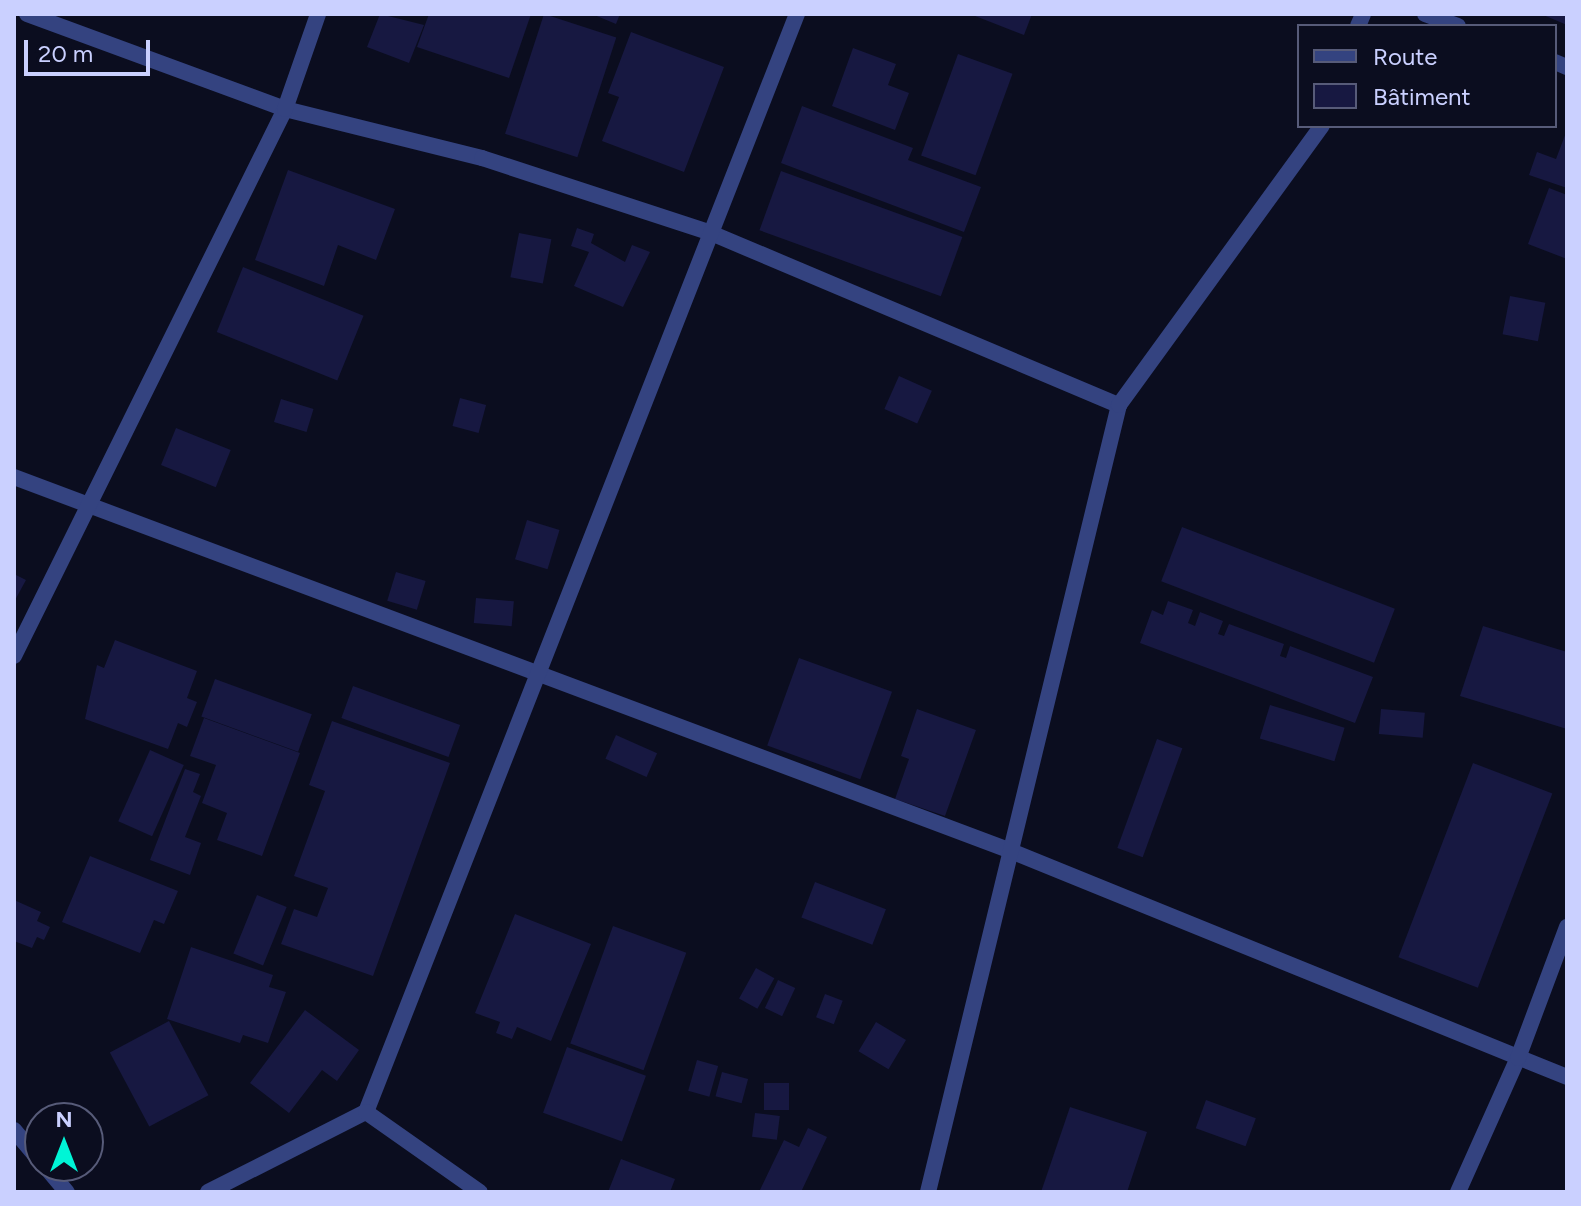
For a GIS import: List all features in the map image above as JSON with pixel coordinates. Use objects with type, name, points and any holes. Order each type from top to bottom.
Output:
[{"type":"street","points":[[27,14],[285,109],[482,158],[711,233],[1119,405]]},
{"type":"street","points":[[14,656],[285,109],[318,14]]},
{"type":"street","points":[[208,1192],[366,1112],[797,14]]},
{"type":"street","points":[[1425,14],[1452,24]]},
{"type":"street","points":[[928,1192],[1119,405],[1321,128]]},
{"type":"street","points":[[14,477],[1011,851],[1567,1077]]},
{"type":"street","points":[[1458,1192],[1518,1058],[1567,927]]},
{"type":"street","points":[[366,1112],[480,1192]]},
{"type":"building","points":[[380,14],[424,25],[409,63],[367,47]]},
{"type":"building","points":[[429,14],[531,14],[509,78],[417,47]]},
{"type":"building","points":[[544,14],[616,37],[577,157],[505,134]]},
{"type":"building","points":[[592,14],[620,14],[616,24]]},
{"type":"building","points":[[970,14],[1032,14],[1024,35]]},
{"type":"building","points":[[1541,14],[1567,14],[1567,25]]},
{"type":"building","points":[[631,32],[724,67],[684,172],[602,141],[619,97],[608,93]]},
{"type":"building","points":[[853,48],[896,64],[888,85],[909,93],[895,130],[832,106]]},
{"type":"building","points":[[958,54],[1013,74],[976,175],[921,155]]},
{"type":"building","points":[[802,106],[913,148],[908,160],[981,187],[964,232],[781,163]]},
{"type":"building","points":[[1567,130],[1567,188],[1529,175],[1537,152],[1556,159]]},
{"type":"building","points":[[288,170],[395,209],[376,260],[338,245],[324,286],[255,260]]},
{"type":"building","points":[[781,171],[962,237],[941,296],[759,230]]},
{"type":"building","points":[[1549,188],[1567,195],[1567,259],[1528,244]]},
{"type":"building","points":[[577,228],[594,234],[591,243],[625,262],[632,245],[650,252],[623,307],[574,286],[589,252],[571,246]]},
{"type":"building","points":[[519,233],[551,239],[543,283],[510,277]]},
{"type":"building","points":[[243,267],[364,316],[337,381],[217,332]]},
{"type":"building","points":[[1510,296],[1545,303],[1538,341],[1503,334]]},
{"type":"building","points":[[899,376],[932,391],[917,424],[884,409]]},
{"type":"building","points":[[460,398],[486,405],[479,433],[452,426]]},
{"type":"building","points":[[281,399],[314,409],[306,432],[274,422]]},
{"type":"building","points":[[176,428],[231,450],[216,487],[161,465]]},
{"type":"building","points":[[527,520],[560,530],[548,569],[515,559]]},
{"type":"building","points":[[1182,527],[1395,609],[1374,663],[1161,581]]},
{"type":"building","points":[[396,572],[426,581],[417,610],[387,601]]},
{"type":"building","points":[[14,574],[26,580],[14,602]]},
{"type":"building","points":[[476,598],[514,601],[512,626],[474,623]]},
{"type":"building","points":[[1168,601],[1193,610],[1188,623],[1195,626],[1200,612],[1223,621],[1218,634],[1224,636],[1229,624],[1284,644],[1280,656],[1286,658],[1290,646],[1373,677],[1355,723],[1140,643],[1152,610],[1163,615]]},
{"type":"building","points":[[1483,626],[1567,652],[1567,729],[1460,696]]},
{"type":"building","points":[[115,640],[197,671],[187,698],[197,702],[187,727],[178,723],[168,749],[85,719],[97,665],[104,668]]},
{"type":"building","points":[[799,658],[892,692],[860,779],[767,745]]},
{"type":"building","points":[[215,679],[312,714],[298,752],[201,717]]},
{"type":"building","points":[[353,686],[460,725],[448,757],[341,718]]},
{"type":"building","points":[[1270,705],[1345,728],[1334,761],[1260,738]]},
{"type":"building","points":[[917,709],[976,730],[945,816],[895,799],[909,759],[901,756]]},
{"type":"building","points":[[1381,709],[1425,713],[1423,738],[1379,734]]},
{"type":"building","points":[[204,718],[300,753],[262,856],[217,840],[227,813],[202,803],[216,765],[190,756]]},
{"type":"building","points":[[332,721],[450,763],[373,976],[281,944],[294,909],[317,917],[328,888],[294,876],[325,791],[309,785]]},
{"type":"building","points":[[616,735],[657,753],[647,777],[605,759]]},
{"type":"building","points":[[1157,739],[1182,748],[1143,857],[1117,848]]},
{"type":"building","points":[[150,750],[184,765],[152,836],[118,821]]},
{"type":"building","points":[[1473,763],[1552,793],[1478,988],[1398,957]]},
{"type":"building","points":[[185,769],[200,774],[193,792],[201,796],[185,837],[201,843],[190,875],[150,860]]},
{"type":"building","points":[[90,856],[178,891],[164,924],[154,920],[140,953],[62,922]]},
{"type":"building","points":[[815,882],[886,909],[872,945],[801,917]]},
{"type":"building","points":[[257,895],[287,907],[263,965],[233,953]]},
{"type":"building","points":[[14,900],[41,912],[37,921],[50,927],[44,940],[37,937],[32,948],[14,941]]},
{"type":"building","points":[[515,914],[591,944],[551,1041],[517,1027],[512,1039],[496,1033],[500,1022],[475,1013]]},
{"type":"building","points":[[613,926],[686,953],[644,1070],[570,1043]]},
{"type":"building","points":[[191,947],[273,975],[269,987],[286,992],[268,1043],[243,1035],[240,1043],[167,1019]]},
{"type":"building","points":[[756,968],[774,978],[757,1009],[739,999]]},
{"type":"building","points":[[778,980],[795,988],[782,1016],[765,1008]]},
{"type":"building","points":[[825,994],[843,1001],[834,1024],[816,1017]]},
{"type":"building","points":[[305,1010],[359,1050],[337,1081],[322,1070],[289,1113],[250,1083]]},
{"type":"building","points":[[169,1021],[208,1095],[149,1127],[110,1052]]},
{"type":"building","points":[[876,1022],[906,1040],[888,1069],[858,1051]]},
{"type":"building","points":[[567,1047],[646,1076],[622,1142],[543,1113]]},
{"type":"building","points":[[697,1060],[718,1066],[709,1097],[688,1091]]},
{"type":"building","points":[[722,1072],[748,1079],[742,1103],[716,1096]]},
{"type":"building","points":[[764,1083],[789,1083],[789,1110],[764,1110]]},
{"type":"building","points":[[1206,1100],[1256,1118],[1246,1146],[1196,1128]]},
{"type":"building","points":[[1070,1107],[1147,1132],[1127,1192],[1041,1192]]},
{"type":"building","points":[[755,1113],[780,1116],[777,1140],[752,1137]]},
{"type":"building","points":[[808,1128],[827,1137],[801,1192],[759,1192],[784,1140],[799,1147]]},
{"type":"building","points":[[621,1159],[675,1179],[670,1192],[608,1192]]}]
